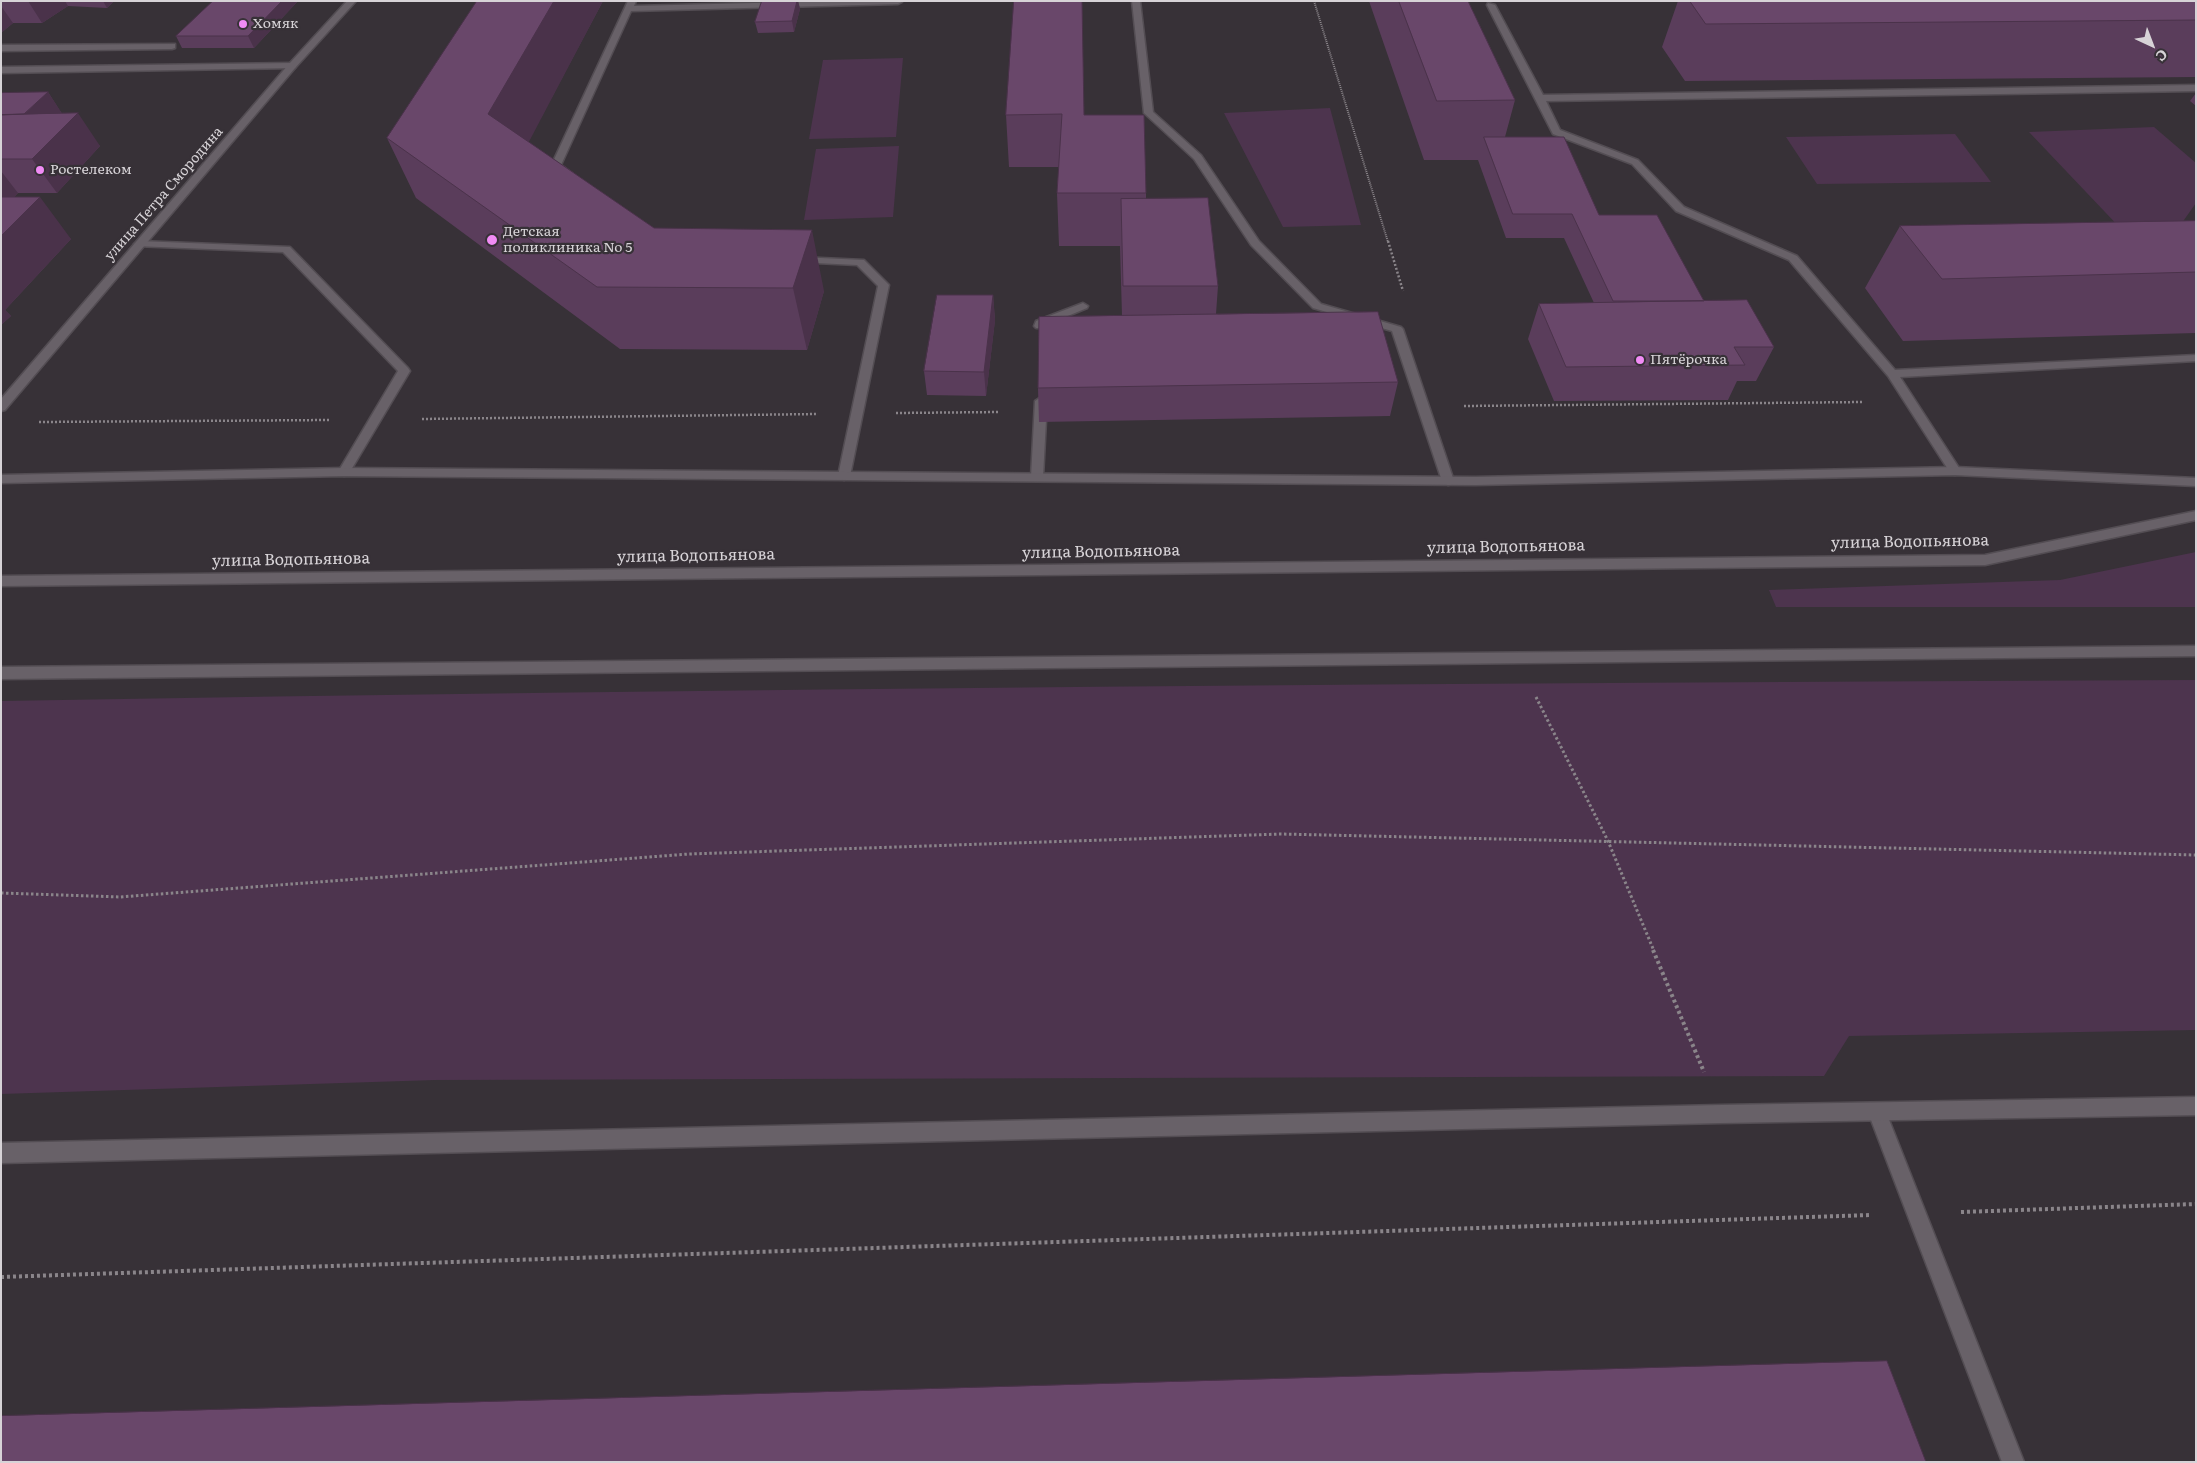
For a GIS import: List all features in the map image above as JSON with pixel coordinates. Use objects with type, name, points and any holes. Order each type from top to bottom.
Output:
[{"type":"street","name":"улица Петра Смородина","points":[[1,408],[292,66],[352,1]]},
{"type":"street","points":[[1136,1],[1149,113],[1198,157],[1254,243],[1316,306],[1397,329],[1448,481]]},
{"type":"street","points":[[580,183],[556,166],[631,5],[898,2]]},
{"type":"street","points":[[1490,5],[1556,132],[1635,162],[1680,209],[1792,258],[1892,374],[1955,471]]},
{"type":"street","points":[[1,48],[176,42],[149,69]]},
{"type":"street","points":[[1,70],[292,66]]},
{"type":"street","points":[[1540,98],[2196,88]]},
{"type":"street","points":[[139,244],[286,249],[404,371],[344,472]]},
{"type":"street","points":[[790,260],[860,262],[884,285],[844,476]]},
{"type":"street","points":[[1040,343],[1040,323],[1083,306]]},
{"type":"street","points":[[1892,374],[2196,358]]},
{"type":"street","points":[[1037,477],[1041,392]]},
{"type":"street","points":[[1,479],[344,472],[1448,481],[1955,471],[2196,482]]},
{"type":"street","name":"улица Водопьянова","points":[[1,581],[1985,560],[2196,515]]},
{"type":"street","points":[[1,673],[2196,651]]},
{"type":"street","points":[[1,1152],[1721,1114],[2196,1106]]},
{"type":"street","points":[[1877,1112],[2013,1462]]},
{"type":"path","points":[[1314,1],[1408,307],[1397,329]]},
{"type":"path","points":[[1423,407],[1910,401]]},
{"type":"path","points":[[35,422],[1041,412]]},
{"type":"path","points":[[1535,696],[1608,841],[1721,1114]]},
{"type":"path","points":[[1,893],[120,898],[689,854],[1281,834],[2196,855]]},
{"type":"path","points":[[1,1277],[2196,1204]]},
{"type":"shaded area","points":[[903,58],[896,137],[809,139],[823,60]]},
{"type":"shaded area","points":[[1330,108],[1361,225],[1283,227],[1224,113]]},
{"type":"shaded area","points":[[2154,127],[2196,163],[2196,203],[2162,251],[2143,252],[2029,132]]},
{"type":"shaded area","points":[[1955,134],[1991,182],[1817,184],[1786,137]]},
{"type":"shaded area","points":[[899,146],[893,217],[804,220],[816,149]]},
{"type":"shaded area","points":[[2196,552],[2196,607],[1776,607],[1769,590],[2060,580]]},
{"type":"shaded area","points":[[2196,680],[2196,1030],[1849,1036],[1824,1076],[435,1080],[1,1094],[1,701],[1098,687]]},
{"type":"building","points":[[213,1],[282,1],[248,36],[176,36]]},
{"type":"building","points":[[477,1],[554,1],[488,114],[654,228],[812,230],[793,288],[597,287],[387,138]]},
{"type":"building","points":[[762,1],[797,1],[792,21],[755,22]]},
{"type":"building","points":[[1014,1],[1082,1],[1084,115],[1144,115],[1146,193],[1057,193],[1062,114],[1006,115]]},
{"type":"building","points":[[1399,1],[1468,1],[1515,100],[1437,101]]},
{"type":"building","points":[[1690,1],[2196,1],[2196,20],[1706,24]]},
{"type":"building","points":[[48,92],[24,114],[1,115],[1,93]]},
{"type":"building","points":[[78,113],[32,159],[1,159],[1,115]]},
{"type":"building","points":[[1484,137],[1564,137],[1599,215],[1657,215],[1704,301],[1613,301],[1572,214],[1513,214]]},
{"type":"building","points":[[1,197],[40,197],[1,236]]},
{"type":"building","points":[[1208,198],[1218,286],[1123,286],[1121,199]]},
{"type":"building","points":[[2196,221],[2196,272],[1942,279],[1900,226]]},
{"type":"building","points":[[937,295],[993,295],[984,372],[924,371]]},
{"type":"building","points":[[1747,300],[1774,347],[1734,347],[1745,365],[1566,367],[1539,304]]},
{"type":"building","points":[[1378,312],[1398,382],[1038,388],[1039,317]]},
{"type":"building","points":[[1887,1361],[1926,1462],[1,1462],[1,1416]]},
{"type":"place","name":"Хомяк","points":[[243,24]]},
{"type":"place","name":"Ростелеком","points":[[40,170]]},
{"type":"place","name":"Детская поликлиника No 5","points":[[492,240]]},
{"type":"place","name":"Пятёрочка","points":[[1640,360]]}]
